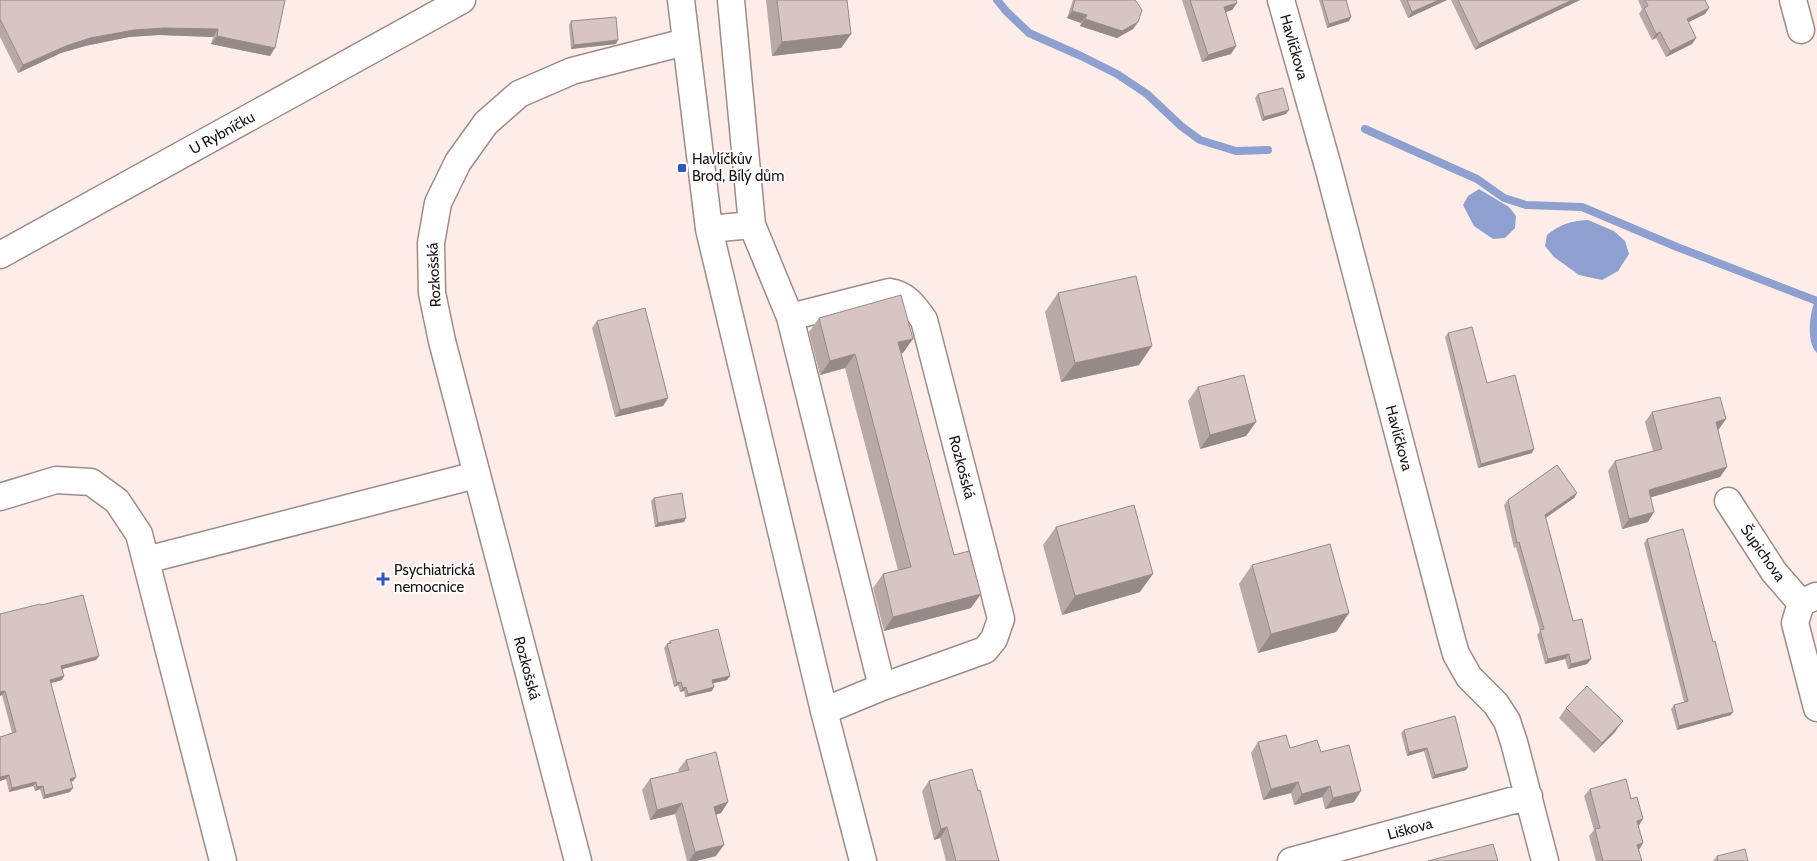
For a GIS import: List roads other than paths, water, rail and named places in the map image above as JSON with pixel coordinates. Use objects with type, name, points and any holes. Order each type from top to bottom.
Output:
[{"type":"street","points":[[681,0],[709,229],[824,711],[864,861]]},
{"type":"street","points":[[732,0],[752,225],[790,316],[882,687]]},
{"type":"street","name":"Havlíčkova","points":[[1280,0],[1329,170],[1456,654],[1469,677],[1496,704],[1507,721],[1529,796],[1545,861]]},
{"type":"street","points":[[1793,0],[1801,30]]},
{"type":"street","name":"U Rybníčku","points":[[0,255],[448,3]]},
{"type":"street","name":"Rozkošská","points":[[578,861],[442,341],[432,293],[431,243],[438,202],[458,162],[486,124],[518,94],[572,71],[685,42]]},
{"type":"street","points":[[709,229],[752,225]]},
{"type":"street","name":"Rozkošská","points":[[790,316],[889,292],[896,293],[915,307],[924,320],[1001,619],[994,639],[984,650],[882,687],[824,711]]},
{"type":"street","points":[[146,560],[476,475]]},
{"type":"street","points":[[0,496],[56,480],[91,482],[117,501],[139,534],[222,861]]},
{"type":"street","name":"Šupichova","points":[[1728,500],[1774,572],[1809,600],[1795,623],[1817,708]]},
{"type":"street","name":"Liškova","points":[[1291,861],[1529,796]]},
{"type":"water","points":[[1479,189],[1509,207],[1516,216],[1515,228],[1505,238],[1493,239],[1474,226],[1463,205],[1468,196]]},
{"type":"water","points":[[1588,220],[1614,231],[1625,241],[1629,254],[1618,271],[1602,280],[1579,275],[1554,257],[1545,246],[1547,235],[1556,228],[1571,222]]},
{"type":"water","points":[[1817,296],[1817,353],[1811,341],[1810,325],[1812,309]]},
{"type":"waterway","points":[[997,0],[1029,33],[1117,74],[1147,94],[1181,126],[1200,140],[1236,151],[1268,150]]},
{"type":"waterway","points":[[1365,129],[1477,179],[1504,198],[1526,205],[1582,207],[1677,247],[1817,301]]},
{"type":"place","name":"Havlíčkův Brod, Bílý dům","points":[[682,168]]},
{"type":"place","name":"Psychiatrická nemocnice","points":[[383,579]]}]
